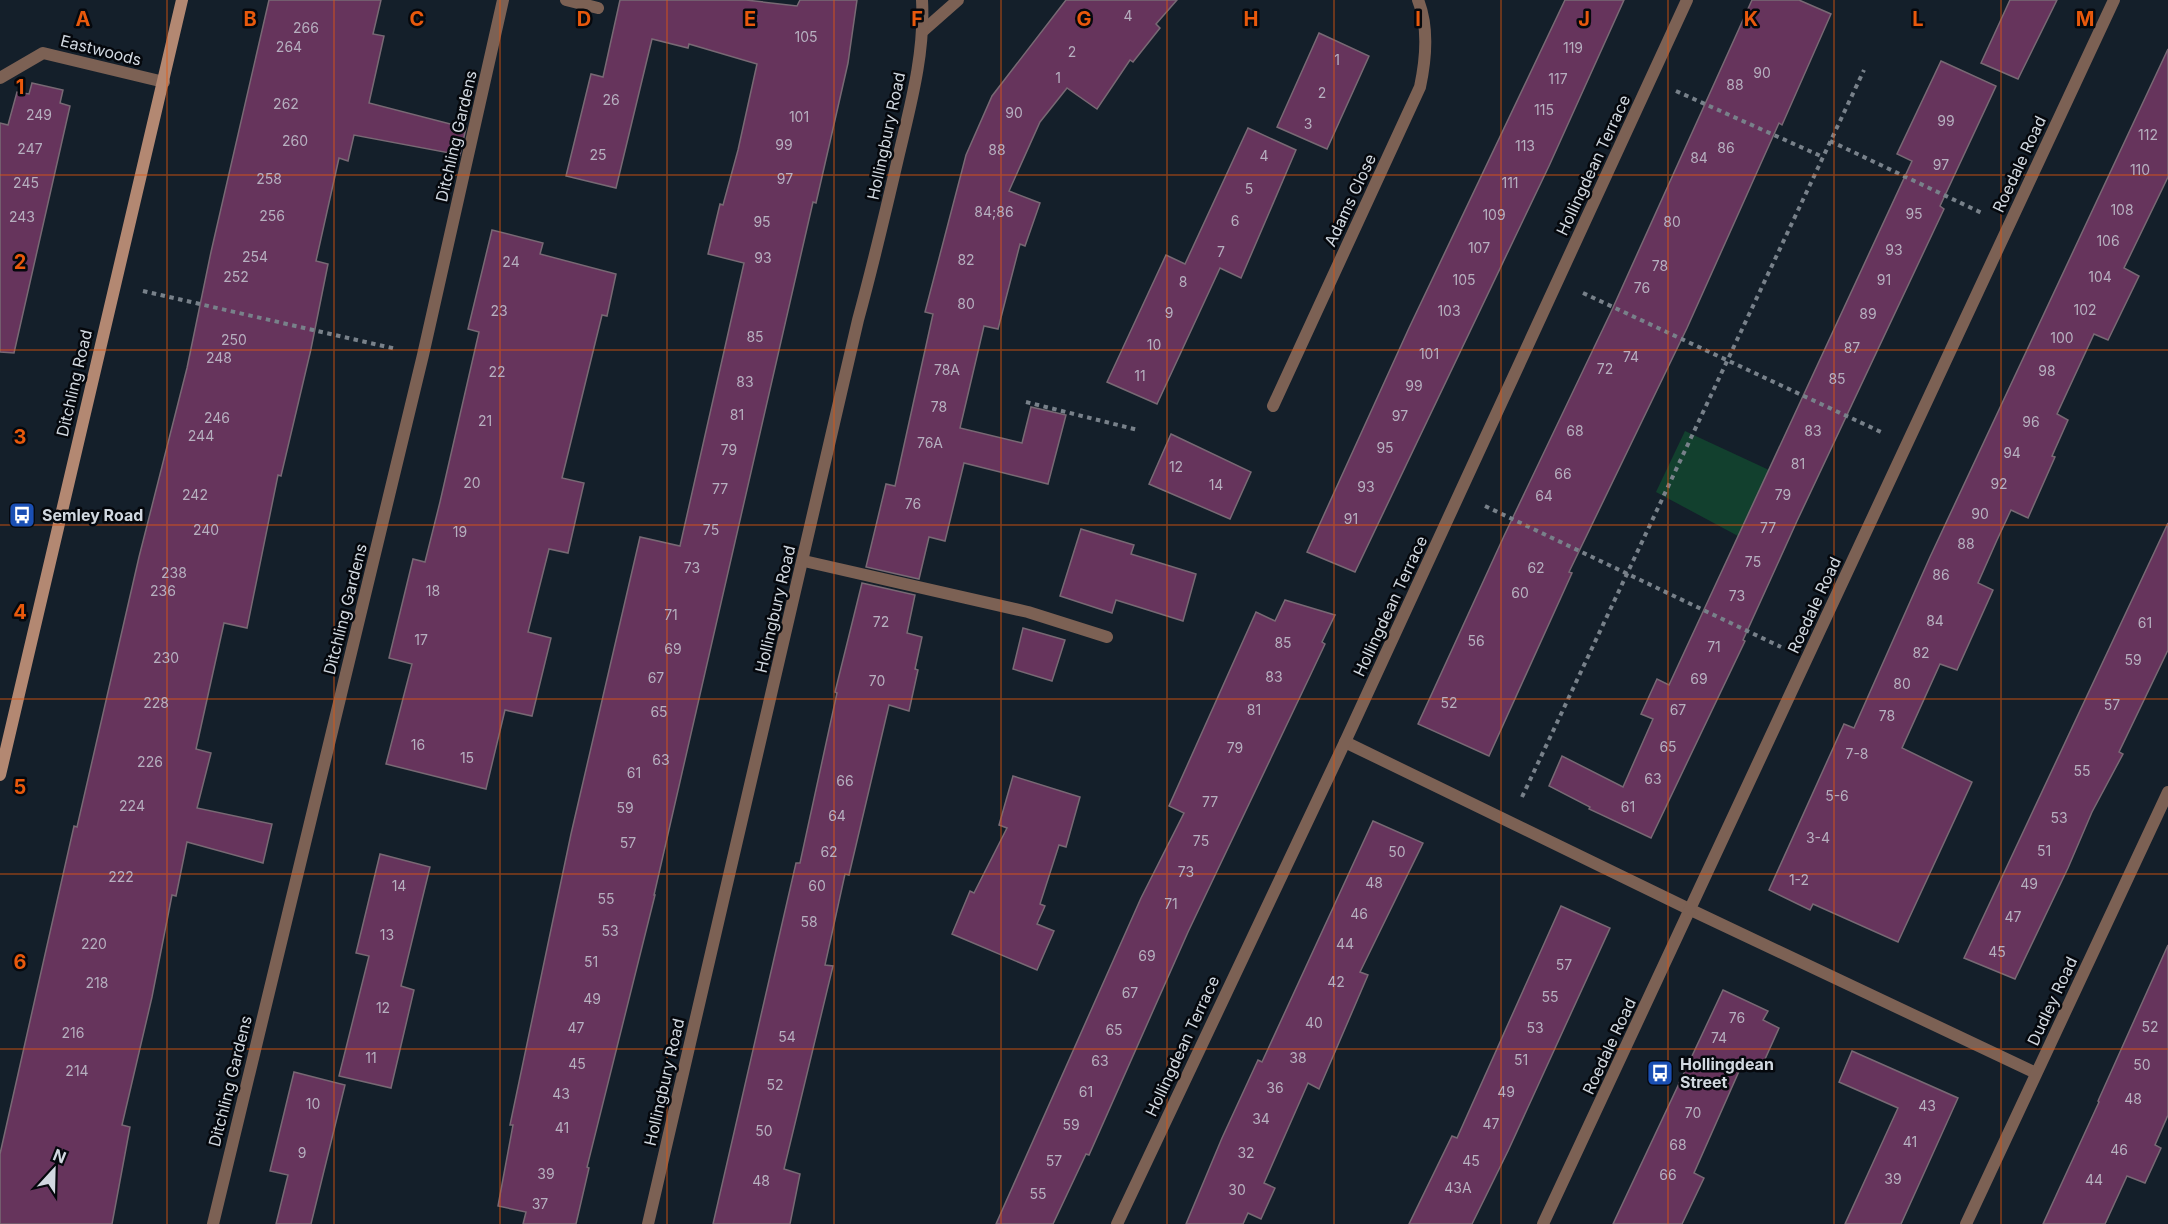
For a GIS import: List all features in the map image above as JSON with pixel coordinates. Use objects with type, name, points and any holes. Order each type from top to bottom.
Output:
[{"type":"street","name":"Ditchling Road","points":[[0,775],[182,0]]},
{"type":"street","name":"Ditchling Gardens","points":[[213,1224],[423,355],[503,0]]},
{"type":"street","points":[[566,0],[598,8]]},
{"type":"street","name":"Hollingbury Road","points":[[648,1224],[804,561],[858,320],[874,263],[913,94],[924,30],[922,0]]},
{"type":"street","points":[[924,30],[958,0]]},
{"type":"street","name":"Adams Close","points":[[1273,406],[1420,87],[1426,58],[1422,10],[1418,0]]},
{"type":"street","name":"Hollingdean Terrace","points":[[1117,1224],[1346,742],[1687,0]]},
{"type":"street","name":"Roedale Road","points":[[1543,1224],[2114,0]]},
{"type":"street","name":"Eastwoods","points":[[0,78],[43,53],[164,82]]},
{"type":"street","points":[[804,561],[1028,612],[1107,637]]},
{"type":"street","points":[[1346,742],[1691,910],[2036,1073]]},
{"type":"street","name":"Dudley Road","points":[[1966,1224],[2168,792]]},
{"type":"path","points":[[1510,822],[1864,70]]},
{"type":"path","points":[[1650,80],[1823,157]]},
{"type":"path","points":[[1830,141],[2008,225]]},
{"type":"path","points":[[1558,282],[1908,445]]},
{"type":"path","points":[[115,285],[423,355]]},
{"type":"path","points":[[1026,402],[1138,430]]},
{"type":"path","points":[[1460,493],[1807,660]]},
{"type":"green space","points":[[1685,431],[1769,470],[1738,536],[1656,492]]},
{"type":"building","points":[[269,0],[381,0],[373,34],[384,36],[369,103],[466,128],[460,155],[354,135],[348,161],[339,158],[316,261],[328,264],[311,349],[281,476],[278,475],[247,628],[224,623],[196,749],[211,753],[197,808],[272,824],[263,863],[187,842],[176,896],[172,895],[152,997],[122,1125],[130,1127],[112,1224],[0,1224],[0,1154],[74,826],[77,827],[139,557],[187,368],[211,252]]},
{"type":"building","points":[[620,0],[746,0],[797,6],[800,0],[857,0],[848,63],[816,203],[813,202],[655,895],[587,1167],[589,1168],[576,1224],[523,1224],[526,1212],[498,1206],[513,1125],[510,1125],[571,834],[640,537],[680,546],[744,263],[708,254],[720,204],[723,205],[738,150],[757,64],[689,44],[688,48],[652,39],[616,188],[566,176],[591,74],[603,77]]},
{"type":"building","points":[[1066,0],[1177,0],[1156,24],[1160,28],[1133,62],[1130,60],[1097,109],[1067,88],[1040,122],[1009,191],[1040,203],[1025,246],[1020,244],[998,329],[984,326],[960,428],[1022,443],[1031,407],[1066,415],[1048,484],[964,463],[945,541],[929,537],[919,579],[866,567],[886,484],[895,486],[933,314],[925,312],[966,155],[992,96]]},
{"type":"building","points":[[1565,0],[1624,0],[1549,166],[1355,572],[1307,552],[1409,328]]},
{"type":"building","points":[[1752,0],[1799,0],[1831,14],[1782,125],[1779,123],[1687,328],[1569,572],[1572,573],[1489,756],[1418,724],[1504,536],[1611,312]]},
{"type":"building","points":[[2010,0],[2057,0],[2018,79],[1981,63]]},
{"type":"building","points":[[1319,33],[1369,56],[1327,149],[1277,127]]},
{"type":"building","points":[[2168,49],[2168,177],[2124,268],[2139,276],[2108,340],[2094,334],[2057,414],[2068,420],[2052,456],[2055,457],[2028,518],[2011,510],[1978,583],[1993,590],[1957,670],[1940,664],[1902,748],[1972,782],[1898,942],[1813,904],[1810,910],[1769,890],[1844,724],[1854,728],[1930,557]]},
{"type":"building","points":[[1941,61],[1996,86],[1940,206],[1944,209],[1797,521],[1743,640],[1745,641],[1651,838],[1589,809],[1590,807],[1549,786],[1562,756],[1623,787],[1653,719],[1641,714],[1657,679],[1669,685],[1912,161],[1897,154]]},
{"type":"building","points":[[32,83],[63,90],[60,103],[70,106],[14,353],[0,352],[0,123],[8,125],[17,92],[29,94]]},
{"type":"building","points":[[1248,128],[1296,150],[1241,278],[1220,268],[1157,404],[1107,382],[1166,255],[1185,264]]},
{"type":"building","points":[[492,230],[543,243],[540,254],[616,274],[607,316],[602,315],[562,478],[584,483],[568,553],[549,549],[528,632],[551,638],[532,716],[505,710],[486,789],[386,764],[412,664],[389,658],[413,559],[425,562],[440,502],[479,332],[468,329]]},
{"type":"building","points":[[1171,434],[1251,472],[1230,519],[1149,484]]},
{"type":"building","points":[[2168,523],[2168,650],[2119,752],[2123,754],[2092,812],[2015,979],[1964,958]]},
{"type":"building","points":[[1081,529],[1134,545],[1131,554],[1196,574],[1183,621],[1116,600],[1112,613],[1060,596]]},
{"type":"building","points":[[862,583],[915,595],[907,633],[922,637],[909,711],[889,705],[849,875],[845,874],[825,965],[833,966],[784,1169],[800,1174],[790,1224],[713,1224],[796,863],[800,863],[837,693],[835,692]]},
{"type":"building","points":[[1285,600],[1335,615],[1322,642],[1325,644],[1188,932],[1089,1155],[1086,1154],[1053,1224],[996,1224],[1141,898],[1184,813],[1169,806],[1256,612],[1275,621]]},
{"type":"building","points":[[1023,628],[1065,640],[1052,681],[1013,669]]},
{"type":"building","points":[[1013,776],[1080,797],[1066,847],[1059,845],[1040,904],[1045,906],[1037,924],[1054,931],[1037,970],[952,934],[970,891],[974,893],[1007,828],[999,825]]},
{"type":"building","points":[[1373,821],[1423,843],[1360,972],[1368,975],[1319,1089],[1308,1083],[1264,1183],[1275,1188],[1261,1219],[1248,1213],[1243,1224],[1186,1224],[1258,1060],[1262,1062]]},
{"type":"building","points":[[380,854],[430,867],[401,986],[414,990],[391,1088],[339,1076],[369,956],[356,953]]},
{"type":"building","points":[[1561,906],[1610,928],[1508,1151],[1472,1224],[1409,1224],[1452,1136],[1457,1138]]},
{"type":"building","points":[[2168,945],[2168,1115],[2155,1145],[2161,1148],[2145,1183],[2127,1176],[2105,1224],[2043,1224],[2099,1102]]},
{"type":"building","points":[[1723,990],[1768,1011],[1763,1020],[1779,1028],[1761,1068],[1744,1060],[1694,1173],[1704,1178],[1682,1224],[1613,1224]]},
{"type":"building","points":[[1852,1051],[1958,1098],[1901,1224],[1845,1224],[1898,1108],[1839,1082]]},
{"type":"building","points":[[294,1072],[345,1085],[311,1224],[276,1224],[288,1175],[270,1171]]},
{"type":"place","name":"Semley Road","points":[[22,515]]},
{"type":"place","name":"Hollingdean Street","points":[[1660,1073]]}]
